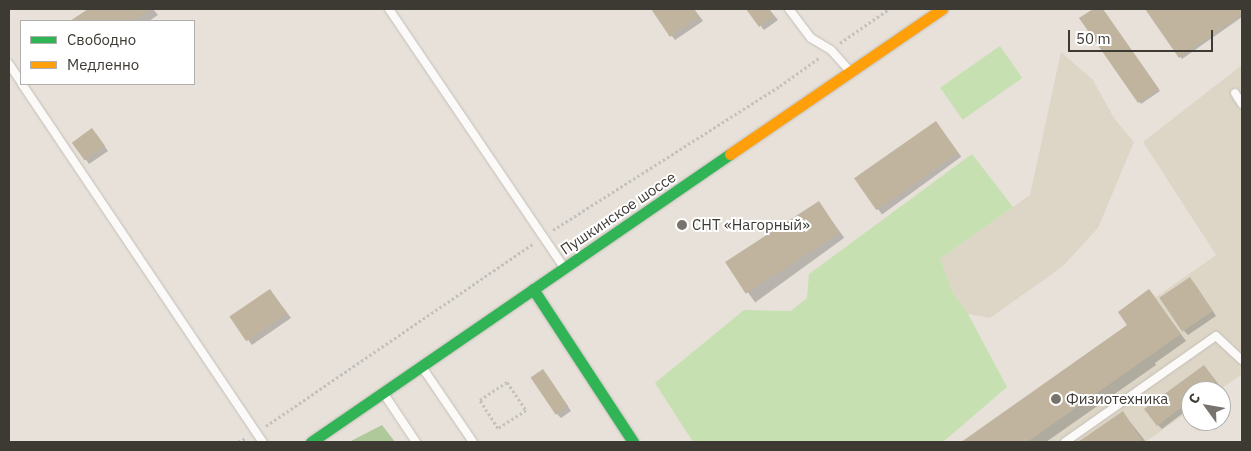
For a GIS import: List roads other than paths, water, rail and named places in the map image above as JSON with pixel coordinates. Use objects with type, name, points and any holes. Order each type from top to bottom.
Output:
[{"type":"main road","name":"Пушкинское шоссе","points":[[311,442],[942,9]]},
{"type":"main road","points":[[533,289],[633,442]]},
{"type":"lane","points":[[389,9],[564,268]]},
{"type":"lane","points":[[789,9],[811,38],[831,50],[850,71]]},
{"type":"lane","points":[[9,64],[20,80]]},
{"type":"lane","points":[[23,85],[262,442]]},
{"type":"lane","points":[[1235,93],[1242,104]]},
{"type":"lane","points":[[1065,442],[1216,336],[1242,360]]},
{"type":"lane","points":[[421,366],[473,442]]},
{"type":"lane","points":[[383,392],[416,442]]},
{"type":"place","name":"СНТ «Нагорный»","points":[[682,225]]},
{"type":"place","name":"Физиотехника","points":[[1056,399]]}]
